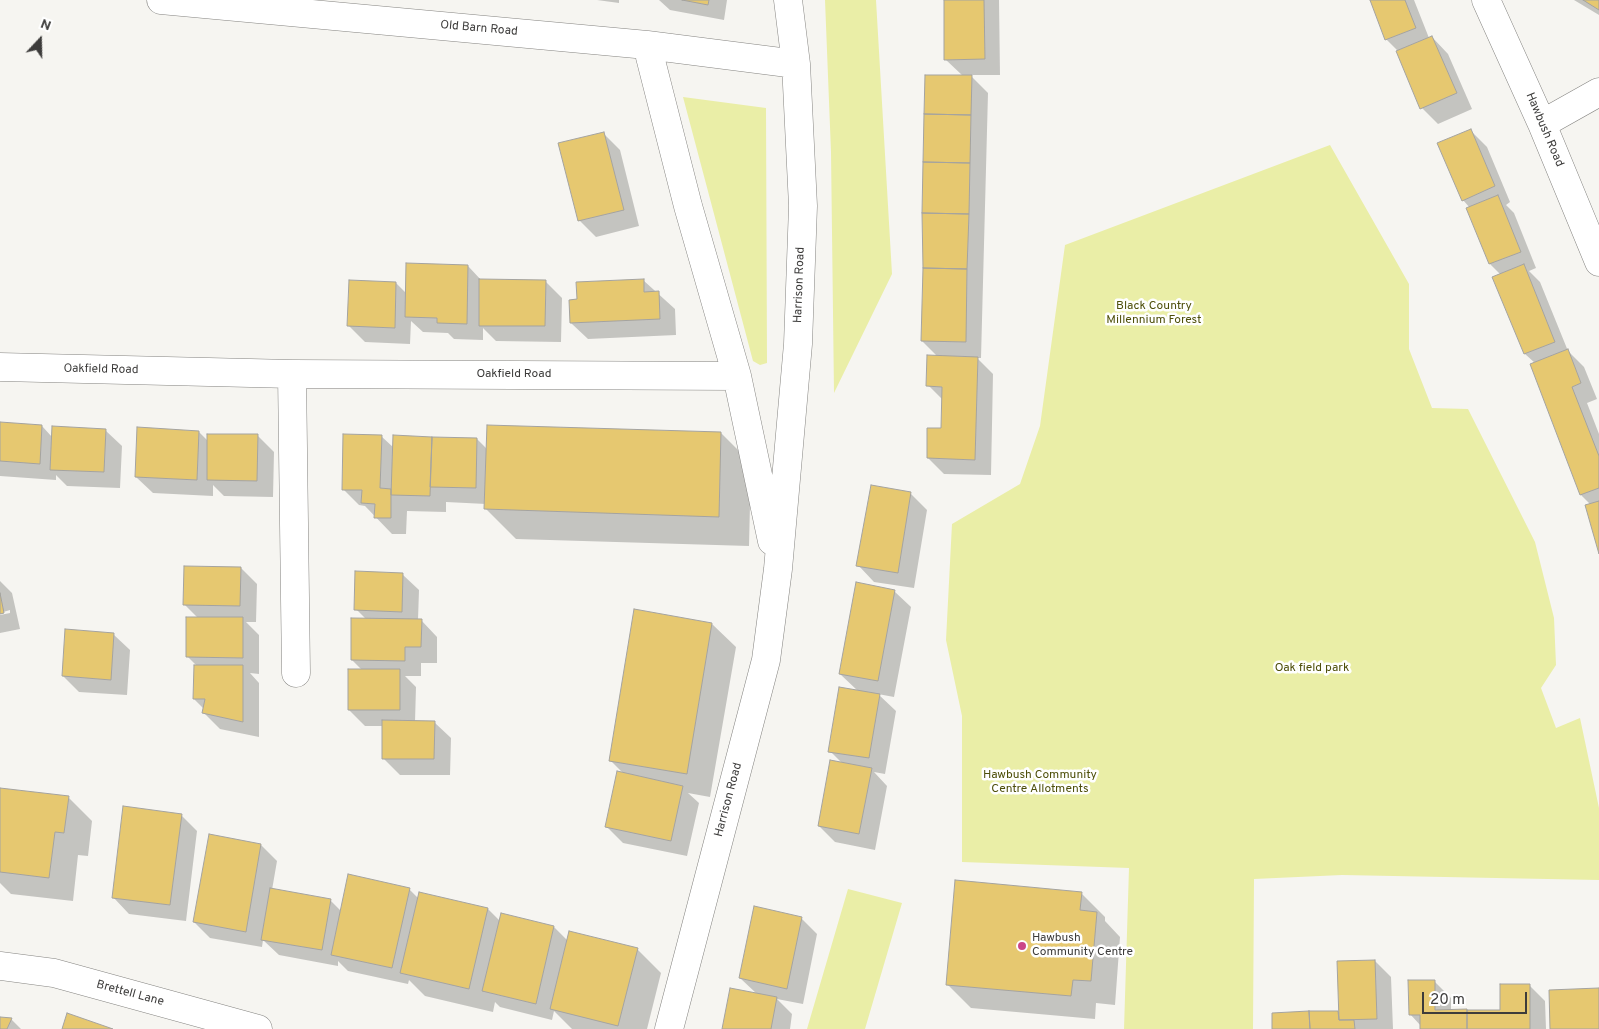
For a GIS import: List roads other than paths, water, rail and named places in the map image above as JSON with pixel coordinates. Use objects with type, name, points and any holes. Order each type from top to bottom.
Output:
[{"type":"street","name":"Old Barn Road","points":[[161,0],[647,45],[796,64]]},
{"type":"street","name":"Harrison Road","points":[[669,1029],[766,660],[778,569],[799,324],[803,206],[796,64],[788,0]]},
{"type":"street","name":"Hawbush Road","points":[[1486,0],[1542,124],[1599,262]]},
{"type":"street","name":"Harrison Road","points":[[647,45],[688,206],[736,376],[778,569]]},
{"type":"street","points":[[1542,124],[1599,92]]},
{"type":"street","name":"Oakfield Road","points":[[0,367],[292,374],[736,376]]},
{"type":"street","points":[[292,374],[296,673]]},
{"type":"street","name":"Brettell Lane","points":[[0,966],[54,973],[258,1029]]},
{"type":"place","name":"Hawbush Community Centre","points":[[1022,946]]},
{"type":"park label","name":"Black Country Millennium Forest","points":[[1154,314]]},
{"type":"park label","name":"Oak field park","points":[[1312,669]]},
{"type":"park label","name":"Hawbush Community Centre Allotments","points":[[1040,783]]}]
